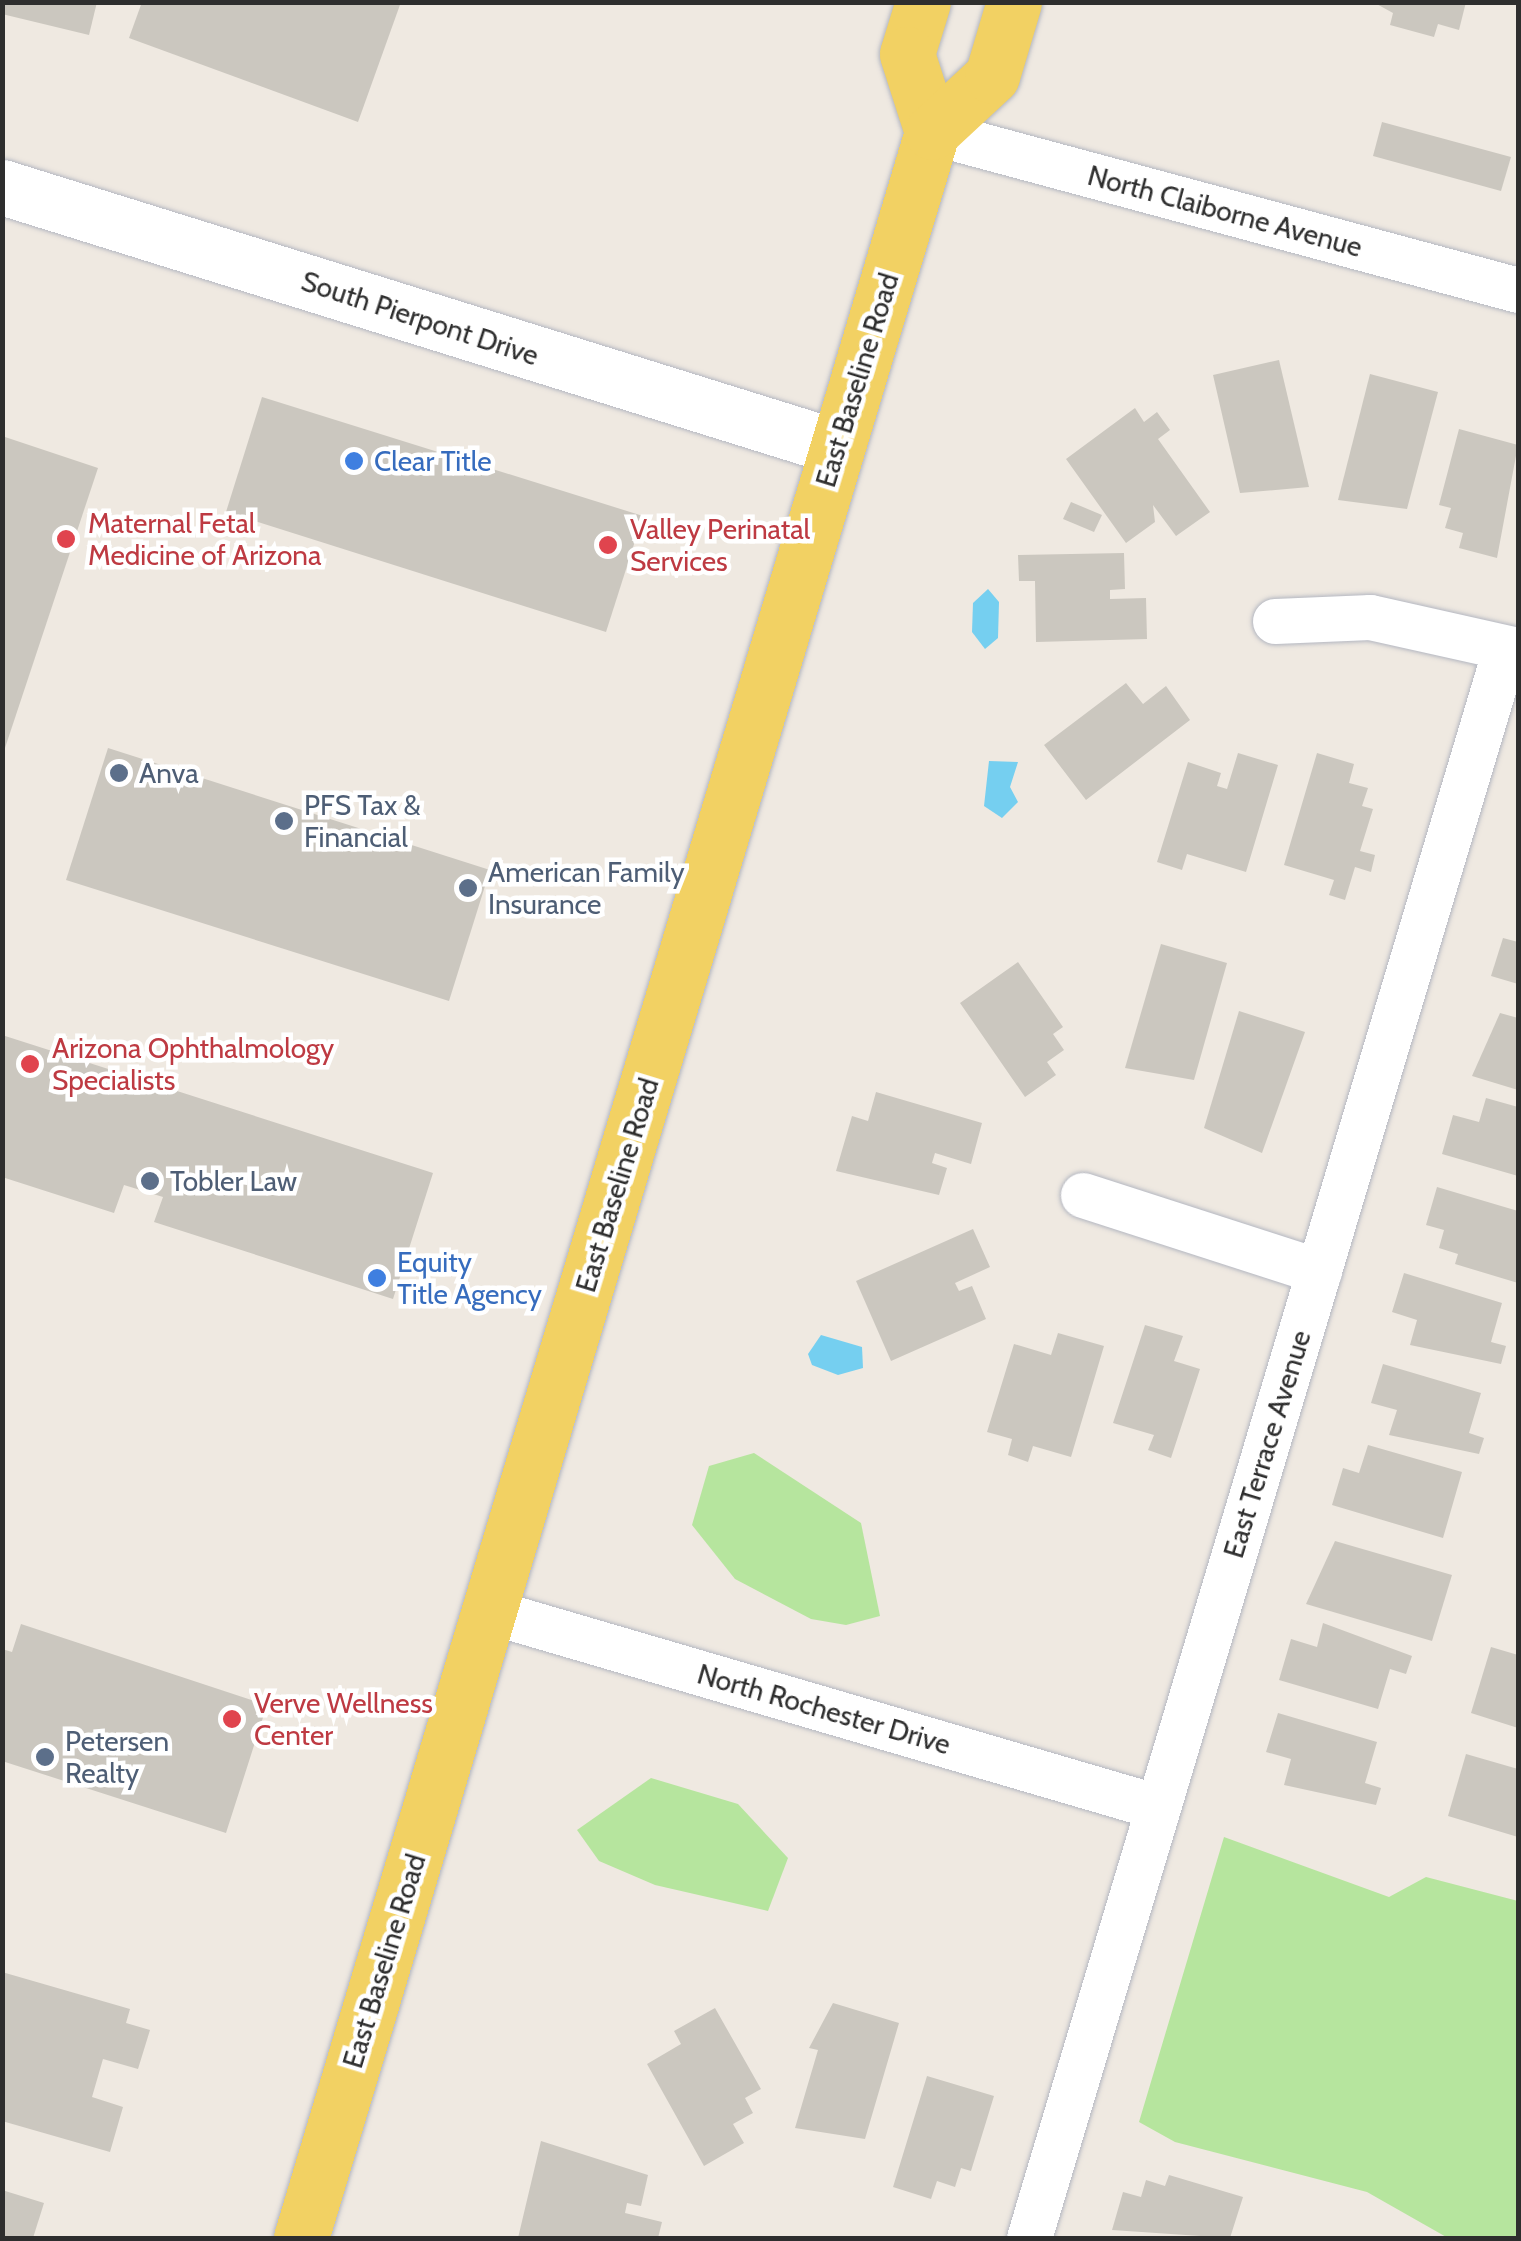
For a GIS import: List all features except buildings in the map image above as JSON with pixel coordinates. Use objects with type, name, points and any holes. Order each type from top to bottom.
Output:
[{"type":"main road","points":[[922,2],[907,54],[932,132],[992,76],[1014,2]]},
{"type":"main road","name":"East Baseline Road","points":[[301,2238],[932,132]]},
{"type":"street","name":"North Claiborne Avenue","points":[[932,132],[1518,290]]},
{"type":"street","name":"South Pierpont Drive","points":[[2,187],[837,447]]},
{"type":"street","points":[[1275,621],[1370,617],[1512,650]]},
{"type":"street","name":"East Terrace Avenue","points":[[1029,2238],[1319,1272],[1512,650]]},
{"type":"street","points":[[1083,1195],[1319,1272]]},
{"type":"street","name":"North Rochester Drive","points":[[489,1611],[1158,1807]]},
{"type":"green space","points":[[754,1453],[861,1523],[880,1616],[846,1625],[811,1619],[735,1579],[692,1525],[709,1466]]},
{"type":"green space","points":[[651,1778],[738,1804],[788,1858],[768,1911],[655,1885],[599,1861],[577,1830]]},
{"type":"green space","points":[[1224,1837],[1389,1897],[1426,1877],[1518,1901],[1518,2238],[1448,2238],[1367,2192],[1175,2142],[1139,2122]]},
{"type":"water","points":[[988,589],[999,602],[998,638],[985,649],[972,632],[973,603]]},
{"type":"water","points":[[989,761],[1018,762],[1010,787],[1018,802],[1002,818],[984,806]]},
{"type":"water","points":[[821,1335],[862,1347],[863,1368],[838,1375],[812,1365],[808,1354]]},
{"type":"place","name":"Clear Title","points":[[354,461]]},
{"type":"place","name":"Maternal Fetal Medicine of Arizona","points":[[66,539]]},
{"type":"place","name":"Valley Perinatal Services","points":[[608,545]]},
{"type":"place","name":"Anva","points":[[119,773]]},
{"type":"place","name":"PFS Tax & Financial","points":[[284,821]]},
{"type":"place","name":"American Family Insurance","points":[[468,888]]},
{"type":"place","name":"Arizona Ophthalmology Specialists","points":[[30,1064]]},
{"type":"place","name":"Tobler Law","points":[[150,1181]]},
{"type":"place","name":"Equity Title Agency","points":[[377,1278]]},
{"type":"place","name":"Verve Wellness Center","points":[[232,1719]]},
{"type":"place","name":"Petersen Realty","points":[[45,1757]]}]
